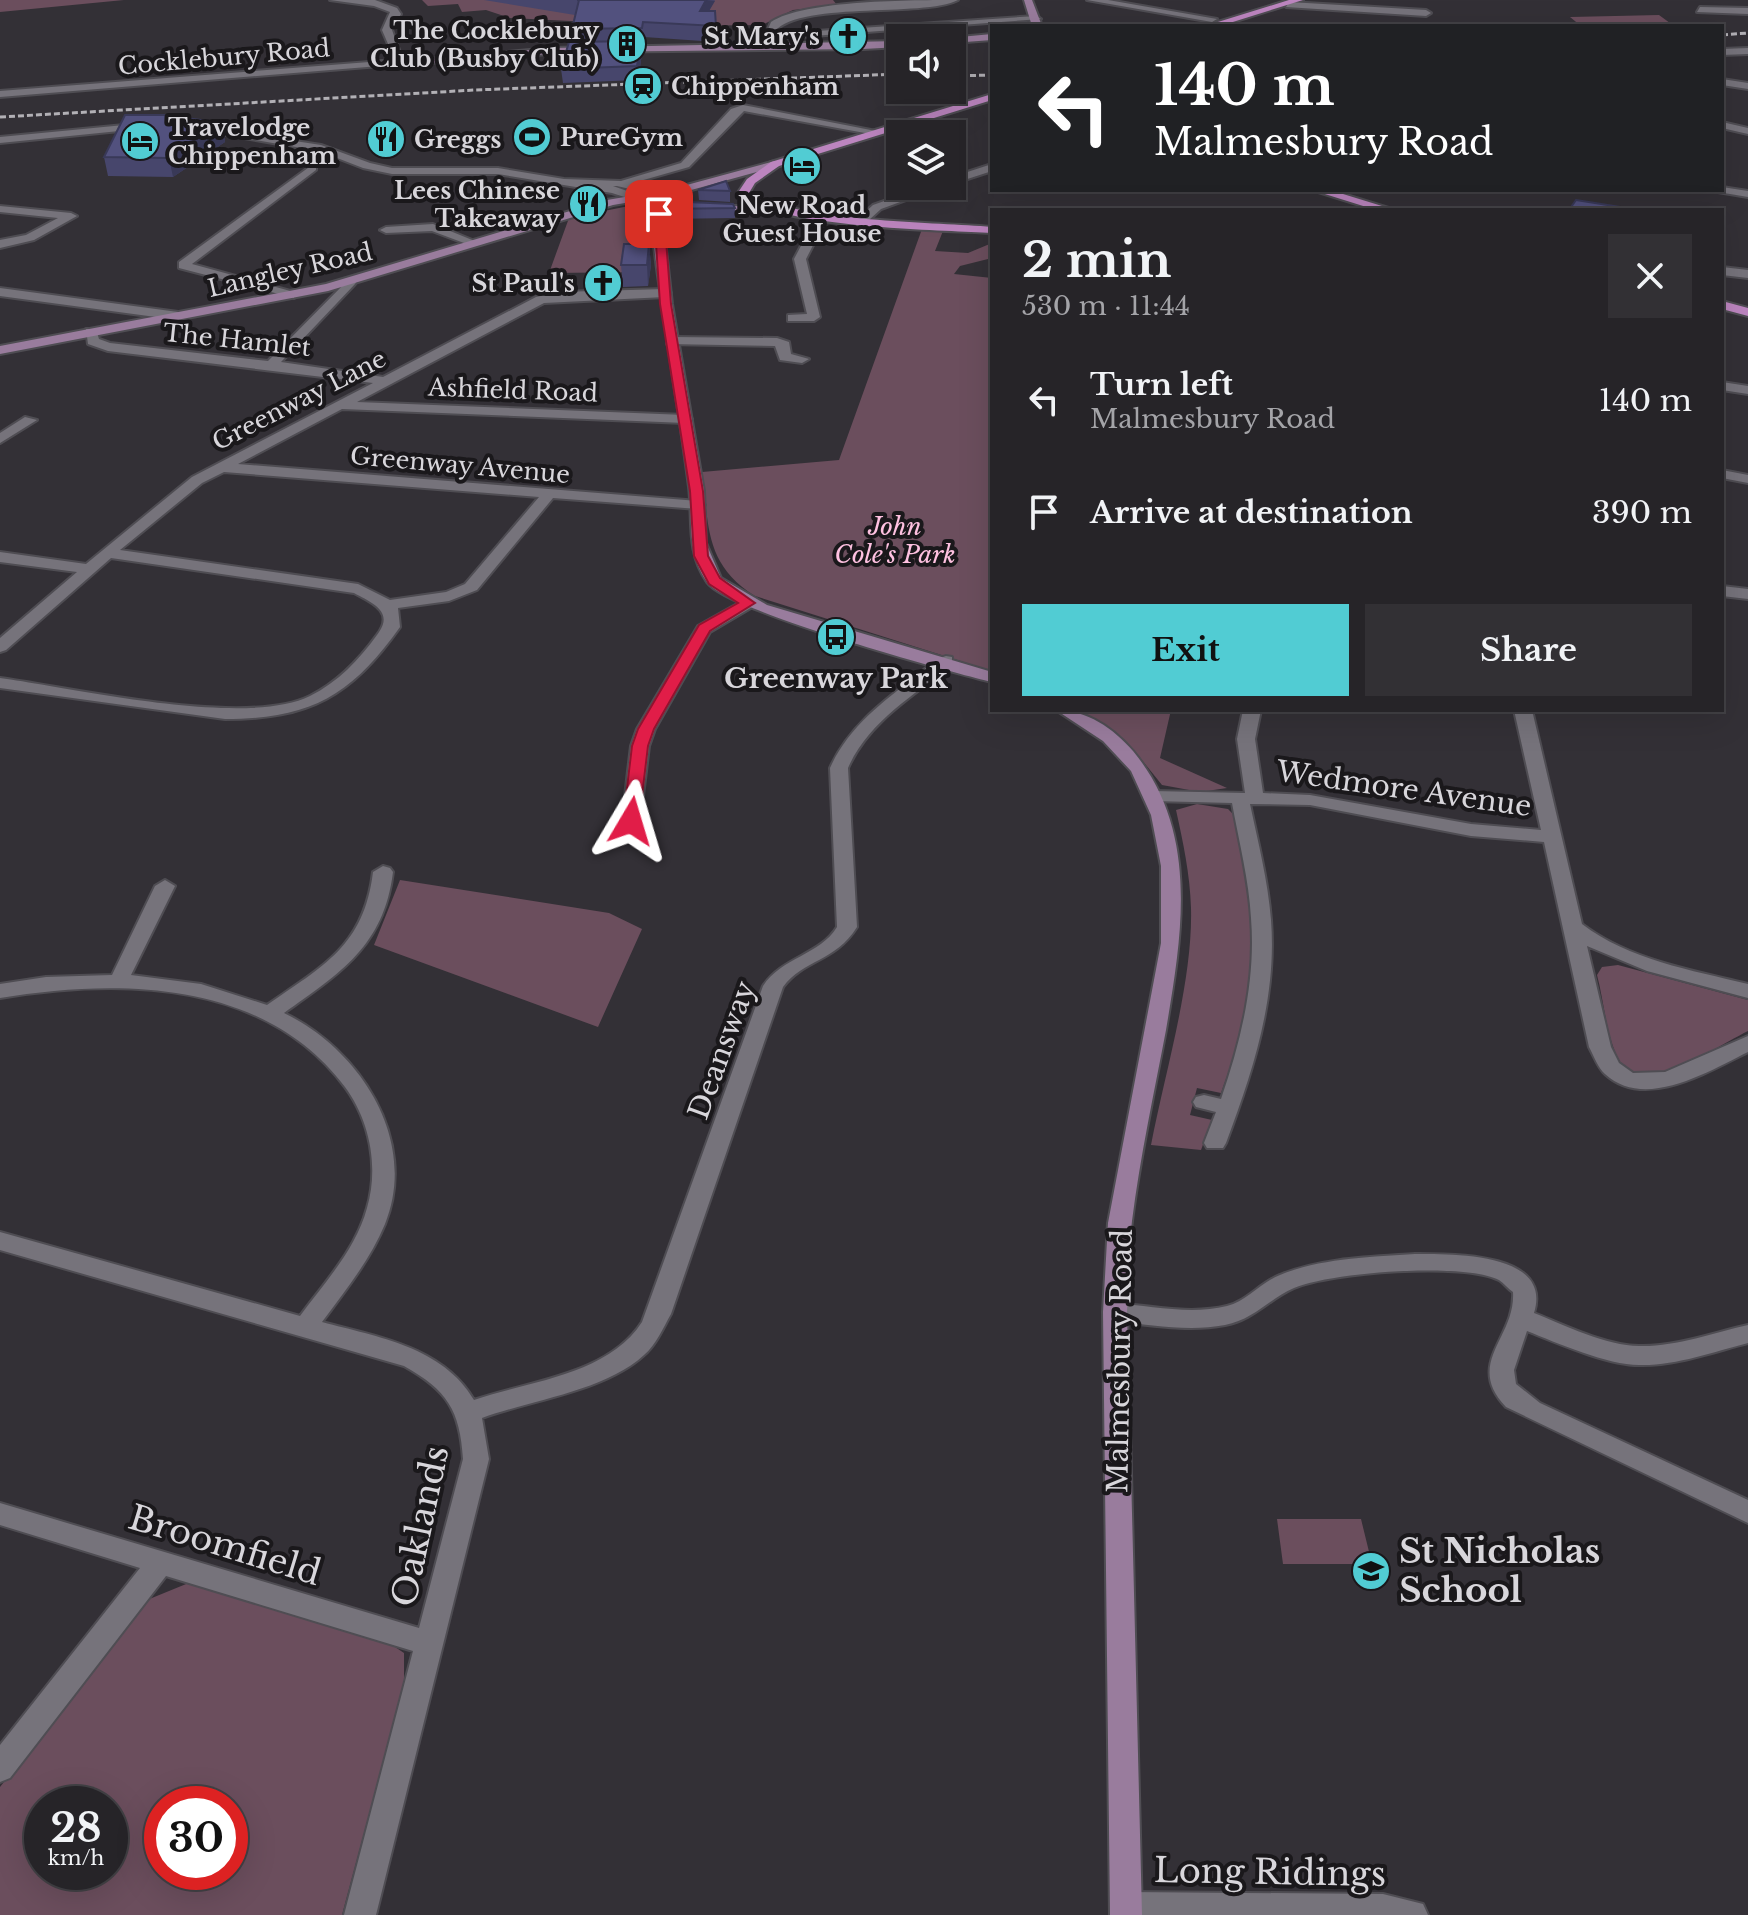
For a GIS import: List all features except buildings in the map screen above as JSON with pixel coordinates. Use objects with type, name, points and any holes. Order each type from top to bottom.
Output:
[{"type":"main road","points":[[1028,0],[1036,23]]},
{"type":"main road","points":[[1253,16],[1268,9],[1275,0]]},
{"type":"main road","points":[[1205,22],[1253,16],[1294,3]]},
{"type":"main road","points":[[966,39],[990,37]]},
{"type":"main road","name":"Cocklebury Road","points":[[401,62],[563,49],[806,51],[886,45]]},
{"type":"main road","points":[[656,199],[990,98]]},
{"type":"main road","points":[[775,164],[751,181],[743,194],[759,205],[792,211]]},
{"type":"main road","points":[[1325,192],[1382,208]]},
{"type":"main road","name":"Langley Road","points":[[0,350],[351,281],[639,197]]},
{"type":"main road","points":[[656,199],[680,205]]},
{"type":"main road","points":[[656,199],[665,293],[698,505],[698,543],[707,569],[723,589],[748,603],[990,676]]},
{"type":"main road","name":"Langley Road","points":[[585,211],[656,199]]},
{"type":"main road","points":[[701,206],[792,211],[990,230]]},
{"type":"main road","points":[[1724,306],[1748,312]]},
{"type":"main road","name":"Malmesbury Road","points":[[1068,712],[1120,746],[1133,760],[1153,796],[1174,898],[1171,943],[1120,1223],[1115,1312],[1126,1911]]},
{"type":"street","points":[[334,0],[375,3],[394,10],[396,14],[387,30],[401,62]]},
{"type":"street","points":[[765,50],[767,37],[780,18],[806,8],[954,0]]},
{"type":"street","points":[[1091,0],[1205,22]]},
{"type":"street","points":[[1294,3],[1426,13]]},
{"type":"street","points":[[1700,10],[1748,11]]},
{"type":"street","points":[[767,37],[990,25]]},
{"type":"street","points":[[1724,52],[1748,51]]},
{"type":"street","name":"Cocklebury Road","points":[[0,92],[69,91],[401,62]]},
{"type":"street","points":[[1724,82],[1748,86]]},
{"type":"street","points":[[619,187],[685,165],[735,111],[743,108],[876,132]]},
{"type":"street","points":[[1724,125],[1748,131]]},
{"type":"street","points":[[0,140],[152,126]]},
{"type":"street","points":[[180,127],[321,148],[364,165],[392,171],[498,171],[619,187],[656,199]]},
{"type":"street","points":[[966,176],[990,168]]},
{"type":"street","points":[[290,295],[183,265],[308,170],[324,175]]},
{"type":"street","points":[[619,187],[639,197],[656,199]]},
{"type":"street","points":[[1724,190],[1748,194]]},
{"type":"street","points":[[865,218],[877,207],[897,200]]},
{"type":"street","points":[[0,209],[71,216],[30,238],[0,244]]},
{"type":"street","points":[[792,318],[815,321],[800,259],[823,214]]},
{"type":"street","points":[[421,216],[433,227],[476,244]]},
{"type":"street","points":[[386,230],[433,227]]},
{"type":"street","points":[[1724,271],[1748,274]]},
{"type":"street","points":[[270,366],[351,281]]},
{"type":"street","points":[[0,292],[178,316]]},
{"type":"street","name":"Greenway Lane","points":[[0,647],[166,504],[218,467],[540,300],[559,296],[665,293]]},
{"type":"street","name":"The Hamlet","points":[[91,332],[93,341],[108,347],[387,382]]},
{"type":"street","points":[[672,341],[777,342],[783,344],[785,357],[802,359]]},
{"type":"street","points":[[1724,386],[1748,390]]},
{"type":"street","name":"Ashfield Road","points":[[339,405],[685,419]]},
{"type":"street","points":[[0,439],[30,420]]},
{"type":"street","name":"Greenway Avenue","points":[[218,467],[698,505]]},
{"type":"street","points":[[1724,474],[1748,479]]},
{"type":"street","points":[[388,605],[417,598],[449,596],[471,587],[548,495]]},
{"type":"street","points":[[0,683],[234,716],[289,711],[313,702],[349,677],[392,627],[393,616],[388,605],[372,594],[342,585],[108,553]]},
{"type":"street","points":[[0,557],[90,569]]},
{"type":"street","points":[[1724,591],[1748,594]]},
{"type":"street","points":[[631,821],[640,746],[646,729],[704,629],[748,603]]},
{"type":"street","name":"Deansway","points":[[469,1412],[600,1369],[635,1349],[648,1335],[659,1314],[773,986],[789,968],[837,944],[847,927],[839,768],[844,752],[859,734],[946,661]]},
{"type":"street","points":[[1215,1143],[1252,1038],[1262,970],[1258,895],[1247,797],[1246,739],[1252,712]]},
{"type":"street","points":[[1523,712],[1602,1055],[1613,1069],[1630,1078],[1653,1082],[1673,1080],[1748,1043]]},
{"type":"street","name":"Wedmore Avenue","points":[[1153,796],[1310,800],[1471,830],[1552,837]]},
{"type":"street","points":[[269,1013],[355,950],[375,913],[383,872]]},
{"type":"street","points":[[119,980],[165,886]]},
{"type":"street","points":[[1571,925],[1609,950],[1748,991]]},
{"type":"street","points":[[0,991],[48,983],[119,980],[208,992],[269,1013],[309,1036],[346,1071],[369,1107],[384,1155],[379,1209],[368,1234],[306,1326]]},
{"type":"street","points":[[1204,1102],[1228,1108]]},
{"type":"street","name":"Oaklands","points":[[0,1241],[306,1326],[421,1362],[458,1393],[469,1412],[476,1432],[476,1459],[360,1915]]},
{"type":"street","points":[[1115,1312],[1198,1318],[1225,1316],[1253,1306],[1293,1279],[1418,1261],[1473,1265],[1512,1277],[1525,1294],[1520,1318],[1500,1373],[1500,1384],[1507,1394],[1531,1410],[1748,1512]]},
{"type":"street","points":[[1520,1318],[1578,1341],[1637,1356],[1668,1353],[1748,1334]]},
{"type":"street","name":"Broomfield","points":[[0,1514],[430,1644]]},
{"type":"street","points":[[0,1768],[160,1563]]},
{"type":"street","name":"Long Ridings","points":[[1126,1911],[1383,1909],[1412,1915]]},
{"type":"green space","points":[[0,0],[124,0],[0,12]]},
{"type":"green space","points":[[422,0],[833,0],[837,5],[793,10],[762,25],[671,26],[510,18],[486,10],[462,12],[458,4],[428,6]]},
{"type":"green space","points":[[1659,15],[1671,24],[1579,24],[1570,17]]},
{"type":"green space","points":[[639,207],[650,213],[650,272],[549,273],[569,218]]},
{"type":"green space","name":"John Cole's Park","points":[[922,229],[943,231],[935,251],[968,253],[990,244],[990,258],[960,266],[954,274],[990,278],[990,670],[755,596],[726,571],[708,526],[702,472],[839,460]]},
{"type":"green space","points":[[1083,712],[1171,712],[1160,758],[1227,788],[1200,792],[1162,785],[1133,749]]},
{"type":"green space","points":[[1197,804],[1228,809],[1233,814],[1256,939],[1249,1009],[1221,1093],[1197,1088],[1190,1115],[1212,1120],[1201,1150],[1151,1145],[1188,966],[1191,908],[1184,846],[1176,810]]},
{"type":"green space","points":[[400,880],[609,913],[642,929],[598,1027],[374,945]]},
{"type":"green space","points":[[1618,965],[1748,1000],[1748,1031],[1701,1056],[1661,1072],[1644,1074],[1629,1071],[1619,1060],[1611,1040],[1597,975],[1602,967]]},
{"type":"green space","points":[[1277,1519],[1361,1519],[1372,1564],[1283,1564]]},
{"type":"green space","points":[[191,1582],[383,1639],[404,1653],[404,1684],[342,1915],[0,1915],[0,1787],[147,1600]]},
{"type":"railway","points":[[1724,35],[1748,33]]},
{"type":"railway","points":[[0,117],[475,90],[886,75]]},
{"type":"railway","points":[[966,76],[990,75]]},
{"type":"place","name":"St Mary's","points":[[848,36]]},
{"type":"place","name":"The Cocklebury Club (Busby Club)","points":[[627,44]]},
{"type":"place","name":"Chippenham","points":[[643,86]]},
{"type":"place","name":"PureGym","points":[[532,137]]},
{"type":"place","name":"Greggs","points":[[386,139]]},
{"type":"place","name":"Travelodge Chippenham","points":[[140,141]]},
{"type":"place","name":"New Road Guest House","points":[[802,166]]},
{"type":"place","name":"Lees Chinese Takeaway","points":[[588,204]]},
{"type":"place","name":"St Paul's","points":[[603,283]]},
{"type":"place","name":"Greenway Park","points":[[836,637]]},
{"type":"place","name":"St Nicholas School","points":[[1371,1571]]},
{"type":"route","points":[[631,821],[640,746],[646,729],[675,683],[699,635],[716,619],[748,603],[714,581],[698,543],[697,491],[666,304],[659,214]]}]
